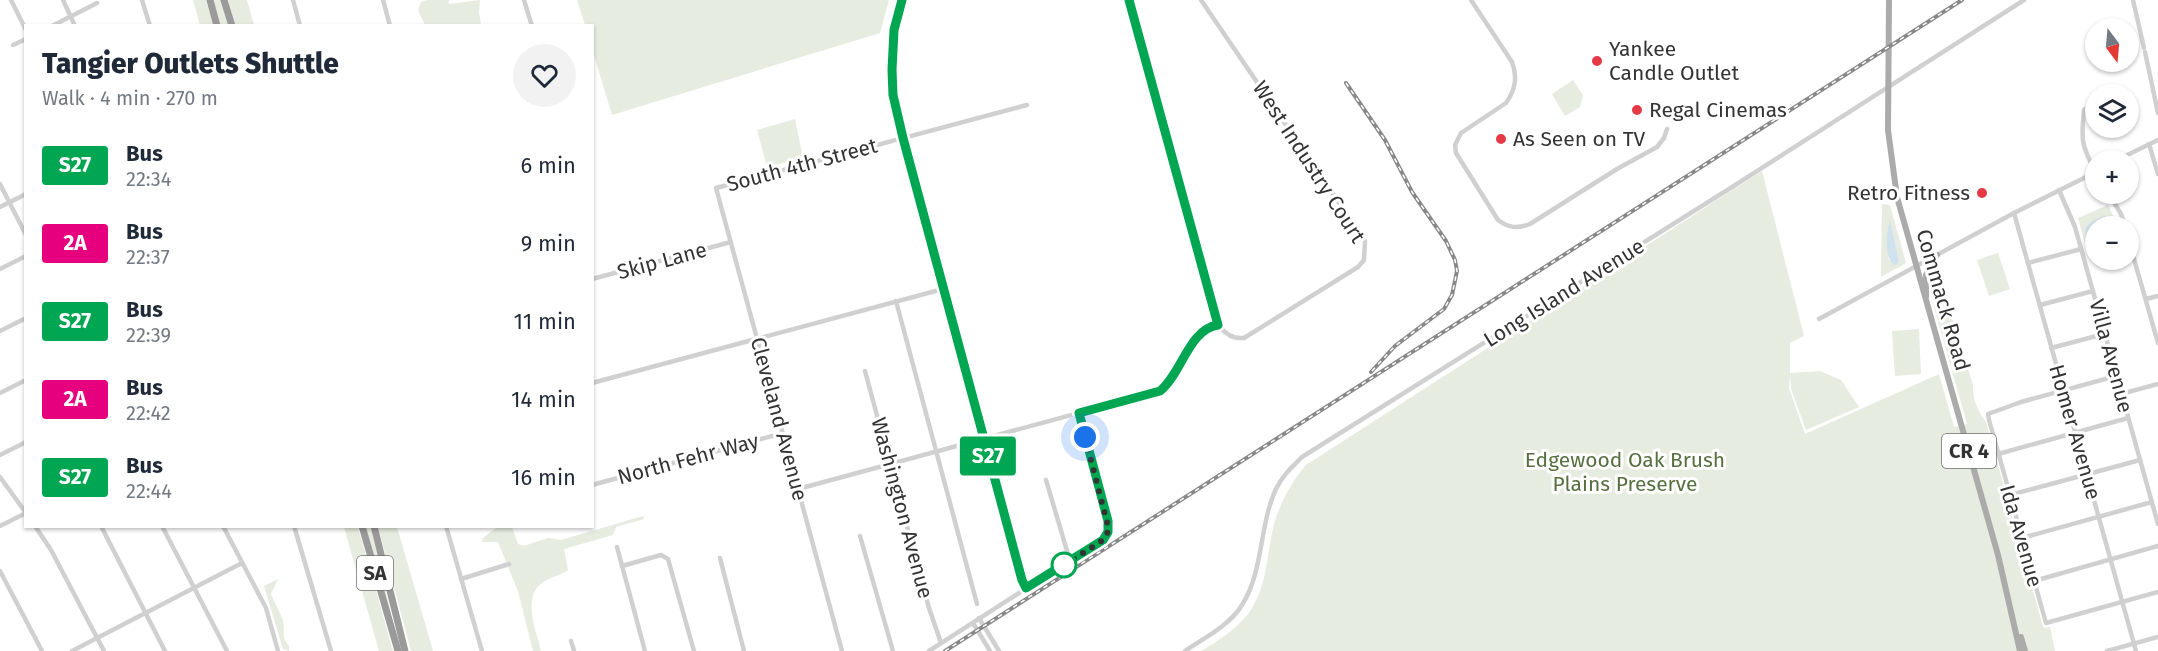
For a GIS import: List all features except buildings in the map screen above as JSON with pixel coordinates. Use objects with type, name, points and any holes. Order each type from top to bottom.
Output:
[{"type":"highway","points":[[210,0],[216,24]]},
{"type":"highway","points":[[224,0],[231,24]]},
{"type":"highway","name":"SA","points":[[363,528],[398,651]]},
{"type":"highway","name":"SA","points":[[374,528],[405,651]]},
{"type":"main road","name":"Commack Road","points":[[1889,0],[1888,131],[1902,221],[2025,651]]},
{"type":"main road","points":[[1925,299],[1926,275],[1937,255]]},
{"type":"main road","name":"Commack Road","points":[[2010,603],[2020,651]]},
{"type":"street","points":[[11,0],[24,26]]},
{"type":"street","points":[[63,0],[74,24]]},
{"type":"street","points":[[142,0],[149,24]]},
{"type":"street","points":[[293,0],[299,24]]},
{"type":"street","points":[[383,0],[389,24]]},
{"type":"street","points":[[524,0],[531,24]]},
{"type":"street","points":[[902,0],[894,30],[893,95],[983,439],[1026,588]]},
{"type":"street","points":[[798,489],[1160,391],[1168,384],[1199,333],[1218,325],[1129,0]]},
{"type":"street","name":"West Industry Court","points":[[1201,0],[1365,241],[1364,260],[1358,267],[1253,333],[1244,338],[1235,338],[1226,334],[1218,325]]},
{"type":"street","points":[[1471,0],[1516,71],[1516,80],[1506,103],[1461,133],[1455,145],[1456,153],[1498,220],[1506,225],[1521,227],[1533,223],[1617,169],[1657,147],[1667,129]]},
{"type":"street","name":"Long Island Avenue","points":[[1185,651],[1231,619],[1242,606],[1251,589],[1275,491],[1287,472],[1302,457],[2024,0]]},
{"type":"street","points":[[2133,0],[2158,112]]},
{"type":"street","points":[[56,24],[97,3]]},
{"type":"street","points":[[13,45],[24,40]]},
{"type":"street","name":"South 4th Street","points":[[716,188],[1027,105]]},
{"type":"street","points":[[2085,109],[2081,139],[2085,151]]},
{"type":"street","points":[[2138,150],[2158,140]]},
{"type":"street","points":[[2150,144],[2158,174]]},
{"type":"street","points":[[1819,319],[2085,177]]},
{"type":"street","points":[[0,184],[24,231]]},
{"type":"street","name":"Cleveland Avenue","points":[[716,188],[842,651]]},
{"type":"street","name":"Villa Avenue","points":[[2059,190],[2071,214],[2158,524]]},
{"type":"street","points":[[0,207],[24,195]]},
{"type":"street","name":"Homer Avenue","points":[[2014,213],[2136,651]]},
{"type":"street","name":"Skip Lane","points":[[594,278],[731,242]]},
{"type":"street","points":[[2028,263],[2081,249]]},
{"type":"street","points":[[0,269],[24,257]]},
{"type":"street","points":[[2137,270],[2158,343]]},
{"type":"street","points":[[594,382],[943,289]]},
{"type":"street","points":[[2040,305],[2093,291]]},
{"type":"street","points":[[2146,299],[2158,296]]},
{"type":"street","points":[[896,301],[977,604]]},
{"type":"street","points":[[0,331],[24,319]]},
{"type":"street","points":[[2051,348],[2104,334]]},
{"type":"street","name":"Washington Avenue","points":[[865,371],[934,627],[941,643]]},
{"type":"street","points":[[2063,390],[2116,376]]},
{"type":"street","points":[[0,393],[24,381]]},
{"type":"street","points":[[2121,394],[2158,384]]},
{"type":"street","name":"Ida Avenue","points":[[2063,390],[1988,414],[1998,454],[2046,623],[2122,602]]},
{"type":"street","points":[[929,651],[1107,536],[1108,521],[1079,413]]},
{"type":"street","points":[[1998,454],[2128,418]]},
{"type":"street","name":"North Fehr Way","points":[[594,484],[783,433]]},
{"type":"street","points":[[0,455],[24,443]]},
{"type":"street","points":[[2010,495],[2140,460]]},
{"type":"street","points":[[0,477],[24,510]]},
{"type":"street","points":[[1046,480],[1070,561]]},
{"type":"street","points":[[2022,538],[2152,502]]},
{"type":"street","points":[[0,526],[24,514]]},
{"type":"street","points":[[36,528],[51,550],[104,651]]},
{"type":"street","points":[[102,528],[165,651]]},
{"type":"street","points":[[163,528],[228,651]]},
{"type":"street","points":[[224,528],[266,608],[278,651]]},
{"type":"street","points":[[295,528],[331,651]]},
{"type":"street","points":[[447,528],[482,651]]},
{"type":"street","points":[[860,536],[892,651]]},
{"type":"street","points":[[2034,581],[2158,546]]},
{"type":"street","points":[[617,547],[645,651]]},
{"type":"street","points":[[622,566],[661,555],[668,559],[694,651]]},
{"type":"street","points":[[720,558],[744,651]]},
{"type":"street","points":[[72,651],[242,563]]},
{"type":"street","points":[[461,579],[509,564]]},
{"type":"street","points":[[0,571],[42,651]]},
{"type":"street","points":[[2122,602],[2158,592]]},
{"type":"street","points":[[979,618],[999,651]]},
{"type":"street","points":[[973,623],[990,651]]},
{"type":"street","points":[[2107,651],[2158,637]]},
{"type":"street","points":[[571,641],[574,651]]},
{"type":"green space","points":[[193,0],[206,0],[213,24],[200,24]]},
{"type":"green space","points":[[213,0],[222,0],[229,24],[220,24]]},
{"type":"green space","points":[[228,0],[247,0],[254,24],[235,24]]},
{"type":"green space","points":[[450,0],[448,2],[450,4],[480,0],[481,24],[425,24],[418,10],[421,2]]},
{"type":"green space","points":[[577,0],[889,0],[880,33],[612,115],[594,55],[594,24],[585,24]]},
{"type":"green space","points":[[1573,80],[1583,95],[1580,107],[1565,116],[1552,94]]},
{"type":"green space","points":[[795,119],[803,158],[767,167],[757,130]]},
{"type":"green space","name":"Edgewood Oak Brush Plains Preserve","points":[[1762,171],[1804,336],[1790,343],[1790,373],[1820,371],[1841,380],[1859,407],[1806,430],[1791,389],[1790,375],[1789,388],[1805,434],[1939,374],[1954,427],[1967,424],[1934,307],[1932,279],[1938,273],[1973,385],[1975,400],[1986,422],[2042,623],[2044,628],[2050,627],[2055,651],[1201,651],[1238,625],[1255,603],[1263,580],[1275,521],[1288,491],[1306,465]]},
{"type":"green space","points":[[1882,204],[1890,205],[1906,263],[1881,277]],"holes":[[[1890,223],[1899,261],[1889,260],[1887,248]]]},
{"type":"green space","points":[[2108,205],[2113,216],[2085,216],[2085,244],[2078,218]]},
{"type":"green space","points":[[1998,253],[2010,289],[1989,296],[1977,260]]},
{"type":"green space","points":[[1919,329],[1921,374],[1895,376],[1892,331]]},
{"type":"green space","points":[[643,516],[644,519],[616,527],[613,535],[564,549],[568,570],[542,583],[536,589],[533,597],[532,615],[541,651],[533,651],[518,591],[498,542],[482,542],[483,538],[496,528],[512,528],[518,544],[524,546],[548,538],[561,540]]},
{"type":"green space","points":[[344,528],[358,528],[393,651],[379,651]]},
{"type":"green space","points":[[364,528],[371,528],[391,613],[389,614]]},
{"type":"green space","points":[[378,528],[397,528],[433,651],[411,651]]},
{"type":"green space","points":[[278,579],[271,594],[283,621],[284,638],[289,651],[283,649],[264,586]]},
{"type":"water","points":[[1890,221],[1899,261],[1894,265],[1887,251]]},
{"type":"railway","points":[[945,651],[1962,0]]},
{"type":"railway","points":[[1346,83],[1385,140],[1412,192],[1446,241],[1455,260],[1457,271],[1452,295],[1444,309],[1395,346],[1371,372]]},
{"type":"bus line","name":"S27","points":[[902,0],[894,30],[893,95],[983,439],[1026,588],[1103,540],[1108,534],[1108,521],[1079,413],[1160,391],[1168,384],[1199,333],[1218,325],[1129,0]]},
{"type":"place","name":"Yankee Candle Outlet","points":[[1597,61]]},
{"type":"place","name":"Regal Cinemas","points":[[1637,110]]},
{"type":"place","name":"As Seen on TV","points":[[1501,139]]},
{"type":"place","name":"Retro Fitness","points":[[1982,193]]},
{"type":"route","points":[[1064,565],[1060,568],[1103,540],[1109,530],[1085,437]]}]
